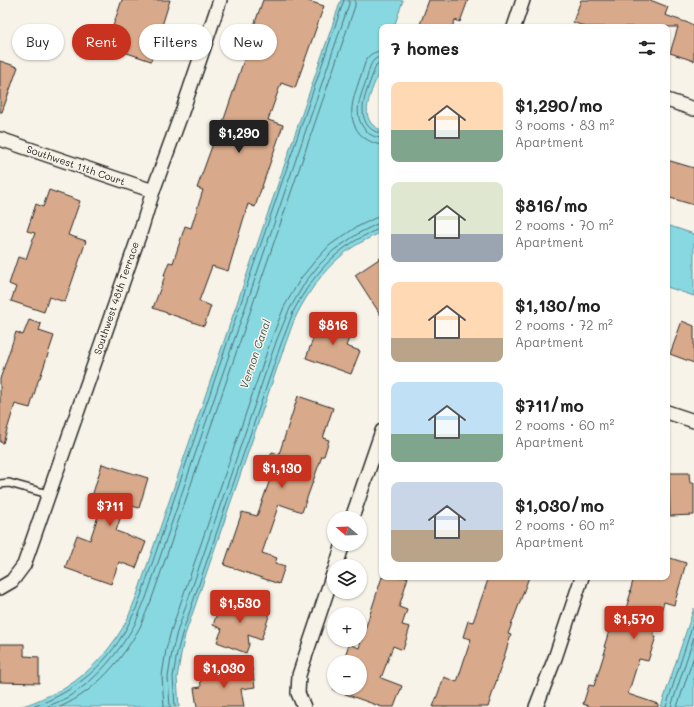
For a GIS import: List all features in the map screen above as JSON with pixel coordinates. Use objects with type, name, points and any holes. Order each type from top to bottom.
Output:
[{"type":"street","name":"Southwest 48th Terrace","points":[[0,588],[12,581],[24,565],[220,0]]},
{"type":"street","points":[[515,24],[523,0]]},
{"type":"street","points":[[670,101],[694,109]]},
{"type":"street","name":"Southwest 11th Court","points":[[0,139],[153,191]]},
{"type":"street","points":[[670,413],[694,420]]},
{"type":"street","points":[[354,511],[379,440]]},
{"type":"street","points":[[536,707],[555,658],[581,580]]},
{"type":"street","points":[[304,707],[298,693],[299,675],[327,592]]},
{"type":"lane","points":[[0,484],[9,483],[48,494]]},
{"type":"water","name":"Vernon Canal","points":[[341,0],[403,0],[395,24],[379,24],[379,72],[370,95],[367,112],[369,120],[375,127],[379,128],[379,233],[355,246],[333,263],[321,276],[301,306],[295,318],[185,635],[177,678],[179,707],[16,707],[32,703],[65,688],[93,666],[116,638],[128,618]]},
{"type":"water","points":[[670,226],[694,234],[694,296],[670,288]]},
{"type":"water","points":[[694,608],[694,707],[661,707]]},
{"type":"building","points":[[122,0],[170,0],[163,24],[139,24],[139,57],[131,54],[131,24],[114,24]]},
{"type":"building","points":[[263,0],[305,0],[324,6],[295,88],[281,83],[268,120],[283,125],[255,207],[248,204],[228,271],[212,266],[199,301],[211,306],[204,326],[153,308],[169,262],[173,263],[185,226],[191,228],[203,190],[197,188],[220,124],[222,125],[244,60],[277,60],[277,24],[255,24]]},
{"type":"building","points":[[429,0],[468,0],[460,22],[455,20],[453,24],[420,24]]},
{"type":"building","points":[[581,0],[650,0],[668,7],[665,15],[694,25],[694,61],[670,53],[678,27],[670,27],[670,24],[578,24],[573,22]]},
{"type":"building","points":[[0,61],[18,67],[2,112],[0,112]]},
{"type":"building","points":[[670,161],[694,168],[694,205],[670,198]]},
{"type":"building","points":[[49,190],[80,201],[68,235],[86,241],[65,302],[49,297],[44,312],[11,301],[16,287],[9,284],[18,257],[26,259],[35,233],[27,231],[36,204],[43,207]]},
{"type":"building","points":[[379,259],[379,312],[355,275]]},
{"type":"building","points":[[321,317],[353,328],[346,346],[360,351],[351,374],[306,358]]},
{"type":"building","points":[[29,320],[41,324],[39,331],[54,336],[30,408],[15,404],[3,443],[0,442],[0,379],[16,332],[23,335]]},
{"type":"building","points":[[682,321],[694,326],[694,363],[670,354]]},
{"type":"building","points":[[298,396],[333,408],[323,438],[329,440],[302,512],[279,504],[262,553],[277,558],[275,563],[285,566],[279,584],[224,565],[242,512],[257,516],[273,471],[266,468],[272,452],[279,454]]},
{"type":"building","points":[[102,464],[148,478],[139,508],[125,504],[116,531],[146,542],[136,568],[119,562],[111,584],[65,568],[77,535],[90,540],[100,510],[89,506]]},
{"type":"building","points":[[670,473],[689,473],[690,483],[694,483],[694,515],[670,516]]},
{"type":"building","points":[[670,558],[686,563],[674,605],[664,602],[653,636],[656,637],[648,661],[639,659],[628,694],[658,704],[658,707],[591,707],[583,704],[589,685],[594,686],[606,648],[604,647],[610,628],[619,631],[633,580],[670,580]]},
{"type":"building","points":[[381,580],[407,580],[399,607],[407,610],[402,625],[410,627],[403,650],[393,646],[381,678],[402,686],[394,707],[382,707],[348,695],[367,695],[367,655],[345,655],[348,647],[367,647],[367,623]]},
{"type":"building","points":[[488,580],[528,580],[508,634],[511,635],[488,707],[433,707],[444,677],[457,682],[471,639],[463,637],[468,621],[473,622]]},
{"type":"building","points":[[223,596],[270,613],[261,640],[248,635],[249,645],[246,653],[217,642],[222,629],[213,625]]},
{"type":"building","points":[[0,644],[24,644],[24,656],[39,657],[39,683],[0,682]]},
{"type":"building","points":[[252,668],[255,687],[241,689],[244,707],[197,707],[194,688],[201,687],[200,675]]}]
